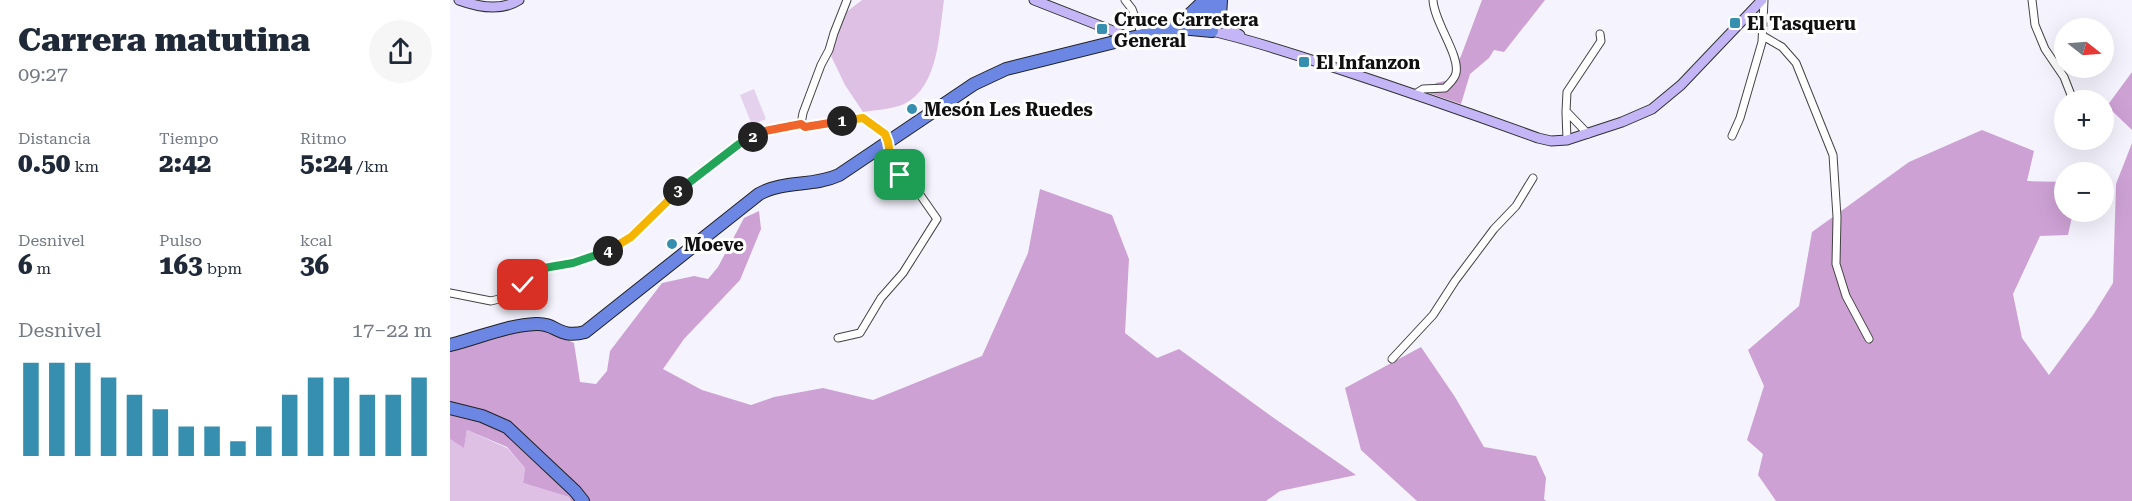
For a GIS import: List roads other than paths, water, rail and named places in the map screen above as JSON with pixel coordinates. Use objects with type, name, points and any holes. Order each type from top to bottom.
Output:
[{"type":"highway","points":[[1163,30],[1189,15],[1205,0]]},
{"type":"highway","points":[[450,345],[524,325],[546,324],[564,334],[585,332],[759,194],[781,185],[822,182],[830,179],[974,84],[1006,69],[1163,30],[1180,28],[1212,31],[1207,14],[1210,0]]},
{"type":"highway","points":[[1189,15],[1207,14],[1220,17],[1220,0]]},
{"type":"highway","points":[[1180,28],[1207,14],[1220,0]]},
{"type":"highway","points":[[450,408],[482,416],[507,427],[583,501]]},
{"type":"street","points":[[459,0],[498,7],[508,7],[519,0]]},
{"type":"street","points":[[801,124],[803,112],[830,50],[847,0]]},
{"type":"street","points":[[1034,0],[1137,37],[1135,16],[1125,0]]},
{"type":"street","points":[[1415,94],[1423,89],[1445,88],[1454,80],[1457,71],[1433,0]]},
{"type":"street","points":[[1732,136],[1740,118],[1763,36],[1763,0]]},
{"type":"street","points":[[1212,31],[1322,63],[1551,141],[1567,140],[1588,134],[1652,109],[1681,85],[1763,0]]},
{"type":"street","points":[[2032,0],[2035,25],[2045,49],[2064,77],[2069,90]]},
{"type":"street","points":[[1220,17],[1227,27],[1244,39]]},
{"type":"street","points":[[1567,140],[1567,92],[1600,41],[1600,34]]},
{"type":"street","points":[[1763,36],[1785,50],[1796,63],[1833,155],[1837,217],[1836,264],[1846,296],[1869,339]]},
{"type":"street","points":[[1566,111],[1588,134]]},
{"type":"street","points":[[450,293],[491,301],[507,297],[544,268],[573,263],[613,249],[631,237],[691,180],[739,144],[765,131],[801,124],[810,127],[863,118],[885,134],[891,159],[900,175],[916,189],[937,219],[903,273],[875,306],[860,333],[838,338]]},
{"type":"street","points":[[1392,360],[1433,315],[1494,229],[1516,206],[1533,178]]},
{"type":"place","name":"El Tasqueru","points":[[1735,23]]},
{"type":"place","name":"Cruce Carretera General","points":[[1102,29]]},
{"type":"place","name":"El Infanzon","points":[[1304,62]]},
{"type":"place","name":"Mesón Les Ruedes","points":[[912,109]]},
{"type":"place","name":"Moeve","points":[[672,244]]}]
